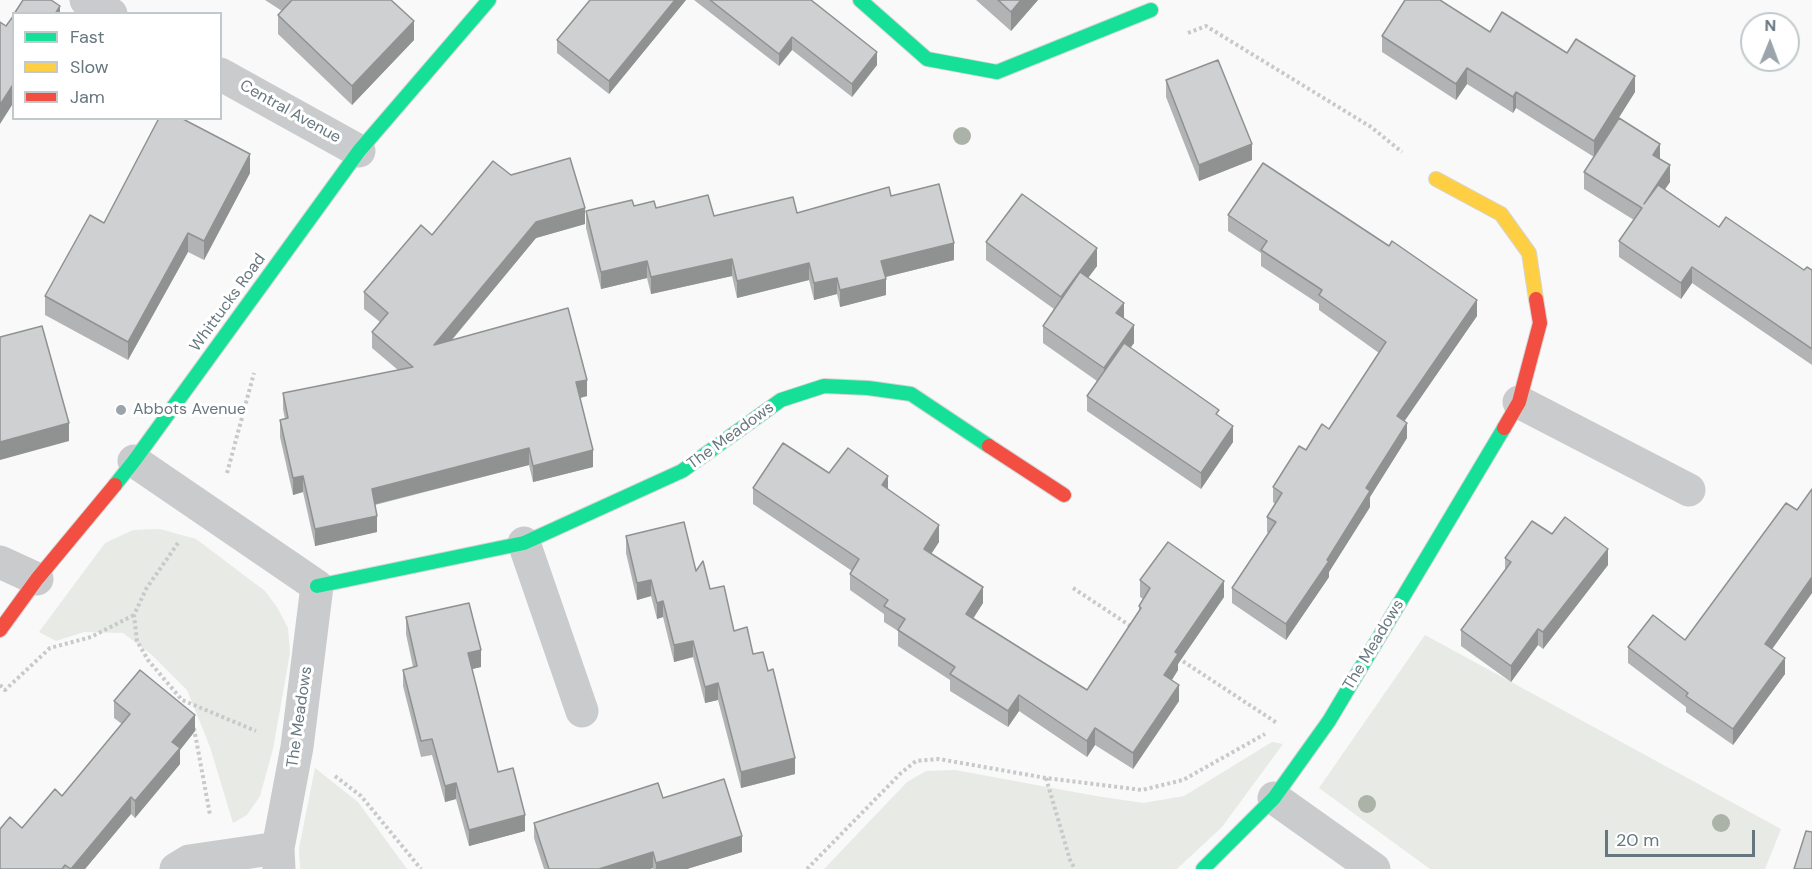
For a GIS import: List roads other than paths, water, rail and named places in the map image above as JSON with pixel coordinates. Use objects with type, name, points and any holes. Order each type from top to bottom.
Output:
[{"type":"street","points":[[87,0],[108,12]]},
{"type":"street","name":"Whittucks Road","points":[[0,630],[37,579],[134,461],[359,151],[489,0]]},
{"type":"street","points":[[860,0],[927,59],[997,72],[1151,10]]},
{"type":"street","name":"Central Avenue","points":[[222,75],[359,151]]},
{"type":"street","name":"The Meadows","points":[[1203,869],[1274,798],[1329,721],[1519,402],[1540,323],[1529,253],[1501,214],[1436,178]]},
{"type":"street","name":"The Meadows","points":[[176,869],[189,861],[218,857],[279,858],[297,747],[317,586],[524,543],[682,471],[781,400],[824,386],[868,388],[911,394],[1065,495]]},
{"type":"street","points":[[1519,402],[1689,490]]},
{"type":"street","points":[[134,461],[317,586]]},
{"type":"street","points":[[524,543],[582,711]]},
{"type":"street","points":[[0,562],[37,579]]},
{"type":"street","points":[[1274,798],[1374,869]]},
{"type":"place","name":"Abbots Avenue","points":[[121,410]]}]
